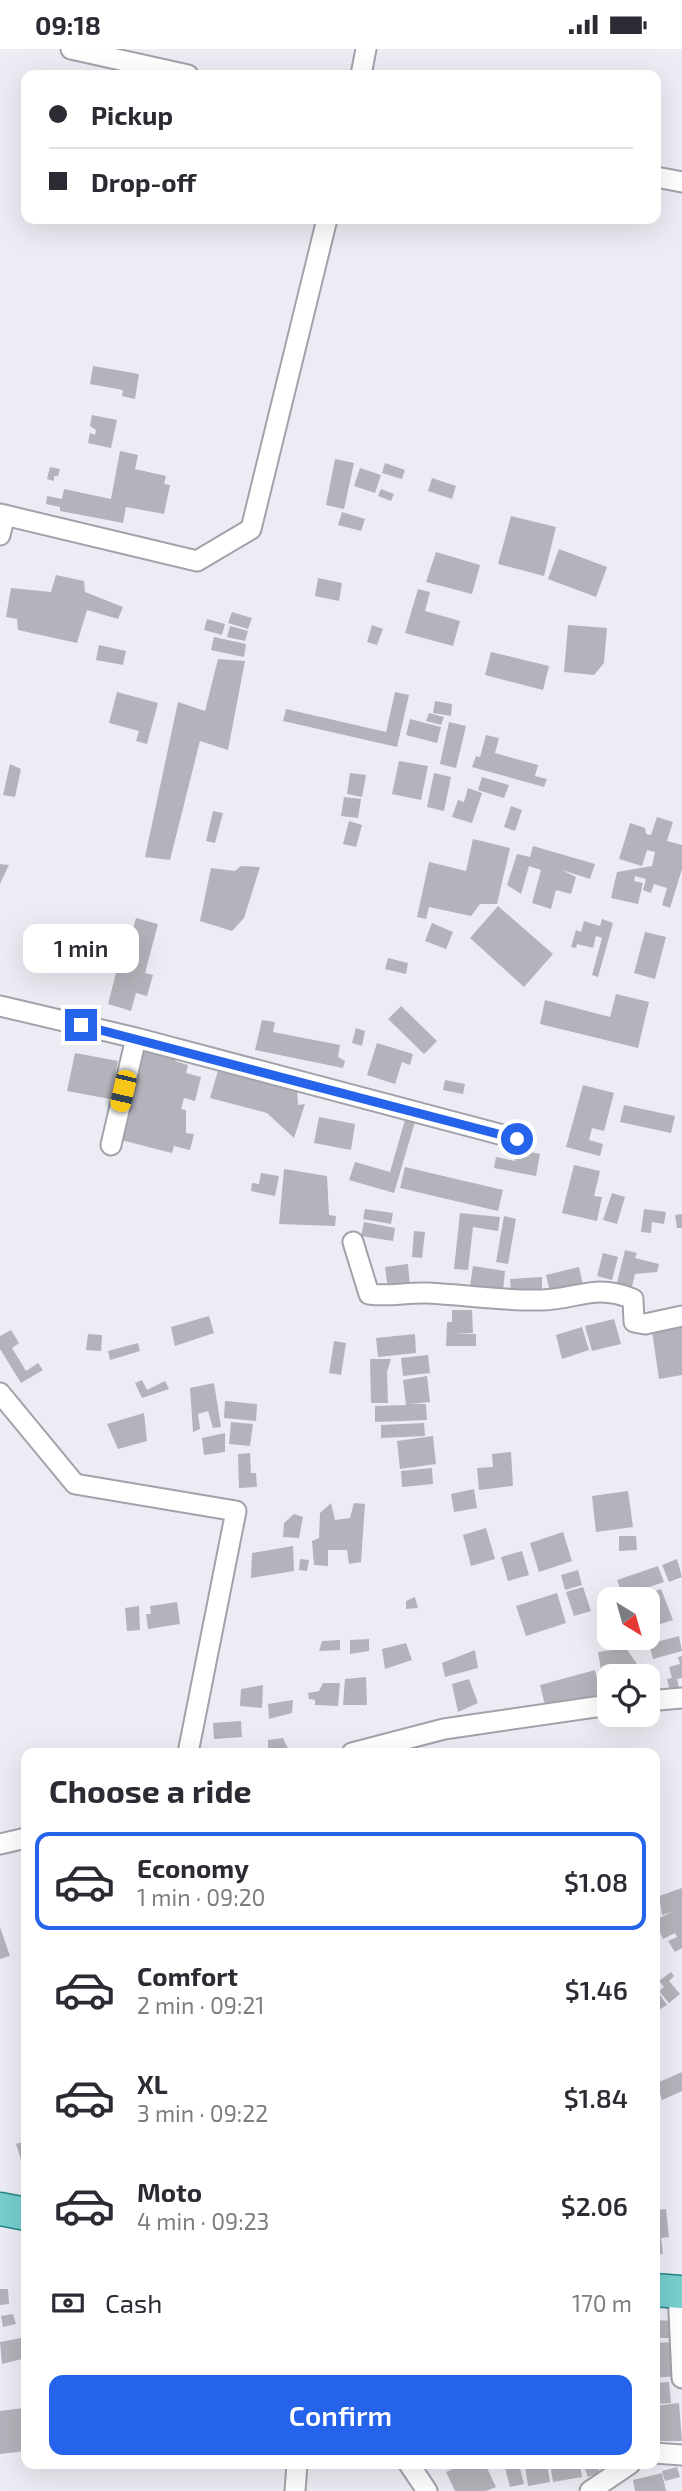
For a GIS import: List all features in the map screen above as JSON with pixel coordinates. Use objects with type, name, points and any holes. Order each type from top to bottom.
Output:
[{"type":"main road","points":[[0,2209],[21,2213]]},
{"type":"street","points":[[71,49],[166,70]]},
{"type":"street","points":[[362,70],[366,49]]},
{"type":"street","points":[[661,178],[682,182]]},
{"type":"street","points":[[2,522],[197,561],[251,529],[326,224]]},
{"type":"street","points":[[0,1006],[136,1038],[517,1139]]},
{"type":"street","points":[[111,1145],[136,1038]]},
{"type":"street","points":[[353,1242],[369,1294],[390,1297],[424,1293],[544,1300],[582,1292],[616,1292],[632,1299],[634,1322],[645,1324],[682,1316]]},
{"type":"street","points":[[0,1393],[75,1484],[236,1511],[189,1748]]},
{"type":"street","points":[[660,1700],[682,1698]]},
{"type":"street","points":[[371,1748],[444,1729],[597,1707]]},
{"type":"street","points":[[0,1844],[21,1839]]},
{"type":"street","points":[[672,2291],[682,2378]]},
{"type":"street","points":[[660,2453],[682,2455]]},
{"type":"street","points":[[290,2490],[296,2469]]},
{"type":"street","points":[[413,2469],[427,2491]]},
{"type":"street","points":[[590,2491],[623,2469]]},
{"type":"building","points":[[93,366],[139,374],[135,399],[122,396],[123,390],[90,384]]},
{"type":"building","points":[[92,415],[117,420],[111,448],[88,443],[90,433],[95,435],[96,430],[90,426]]},
{"type":"building","points":[[120,451],[138,455],[135,469],[166,476],[164,484],[170,485],[164,514],[126,507],[123,523],[60,511],[60,507],[46,504],[47,496],[62,499],[64,489],[111,499]]},
{"type":"building","points":[[335,459],[354,463],[344,509],[326,505]]},
{"type":"building","points":[[385,463],[405,470],[402,479],[382,473]]},
{"type":"building","points":[[50,467],[60,469],[58,476],[54,476],[54,481],[47,479]]},
{"type":"building","points":[[360,468],[381,475],[375,493],[354,486]]},
{"type":"building","points":[[432,478],[456,486],[452,499],[428,491]]},
{"type":"building","points":[[381,489],[394,494],[391,501],[378,496]]},
{"type":"building","points":[[342,512],[365,519],[361,531],[338,525]]},
{"type":"building","points":[[511,516],[556,527],[544,576],[498,564]]},
{"type":"building","points":[[559,549],[607,567],[596,597],[548,579]]},
{"type":"building","points":[[436,552],[480,565],[472,594],[426,582]]},
{"type":"building","points":[[56,575],[84,581],[85,592],[123,607],[118,619],[87,610],[77,643],[18,630],[17,619],[6,617],[11,588],[51,592]]},
{"type":"building","points":[[318,578],[342,583],[339,601],[315,596]]},
{"type":"building","points":[[418,589],[430,592],[425,611],[460,621],[453,646],[405,633]]},
{"type":"building","points":[[232,612],[252,618],[248,629],[228,623]]},
{"type":"building","points":[[207,619],[225,624],[222,635],[204,630]]},
{"type":"building","points":[[372,625],[383,629],[377,645],[367,642]]},
{"type":"building","points":[[568,625],[607,628],[604,663],[594,675],[564,672]]},
{"type":"building","points":[[230,626],[248,631],[245,641],[227,637]]},
{"type":"building","points":[[214,637],[246,644],[244,657],[211,650]]},
{"type":"building","points":[[99,645],[126,651],[123,665],[96,660]]},
{"type":"building","points":[[491,652],[549,666],[543,690],[485,675]]},
{"type":"building","points":[[218,659],[245,661],[228,750],[200,741],[170,860],[145,857],[178,702],[205,711]]},
{"type":"building","points":[[117,692],[158,703],[147,744],[136,741],[139,731],[109,723]]},
{"type":"building","points":[[395,692],[409,695],[397,747],[283,721],[286,709],[386,732]]},
{"type":"building","points":[[435,701],[452,704],[451,716],[433,713]]},
{"type":"building","points":[[429,713],[444,717],[441,725],[426,721]]},
{"type":"building","points":[[410,719],[441,727],[437,743],[406,735]]},
{"type":"building","points":[[449,722],[466,726],[456,768],[440,764]]},
{"type":"building","points":[[486,735],[499,738],[495,753],[538,765],[535,776],[547,779],[544,787],[472,767],[476,756],[480,757]]},
{"type":"building","points":[[399,761],[428,766],[421,800],[392,794]]},
{"type":"building","points":[[10,764],[21,769],[15,797],[3,795]]},
{"type":"building","points":[[350,773],[366,775],[362,797],[347,794]]},
{"type":"building","points":[[434,773],[451,777],[444,811],[427,807]]},
{"type":"building","points":[[482,777],[509,785],[504,798],[478,790]]},
{"type":"building","points":[[468,788],[482,793],[472,823],[452,817],[458,800],[464,802]]},
{"type":"building","points":[[344,797],[361,799],[358,818],[341,816]]},
{"type":"building","points":[[511,806],[522,810],[515,831],[504,827]]},
{"type":"building","points":[[213,811],[223,813],[215,843],[206,841]]},
{"type":"building","points":[[657,817],[673,822],[667,841],[682,845],[682,869],[670,908],[662,905],[667,888],[654,884],[651,893],[643,890],[646,879],[635,876],[634,881],[643,883],[638,904],[611,898],[617,872],[652,866],[655,852],[647,850],[642,866],[619,859],[630,823],[645,828],[646,834],[651,835]]},
{"type":"building","points":[[349,821],[362,825],[356,847],[343,844]]},
{"type":"building","points":[[473,839],[510,848],[497,904],[480,904],[471,916],[429,907],[426,919],[417,917],[429,862],[466,871]]},
{"type":"building","points":[[533,846],[595,864],[590,879],[562,870],[576,877],[571,894],[556,890],[551,909],[532,903],[541,870],[529,866],[521,894],[507,885],[517,854],[530,857]]},
{"type":"building","points":[[0,864],[9,865],[0,884]]},
{"type":"building","points":[[241,866],[260,867],[244,918],[232,931],[200,921],[211,868],[235,871]]},
{"type":"building","points":[[498,906],[553,954],[524,987],[470,938]]},
{"type":"building","points":[[136,918],[158,924],[145,973],[153,975],[147,996],[136,993],[131,1011],[108,1004],[117,969],[101,965],[104,954],[124,960]]},
{"type":"building","points":[[602,919],[613,923],[598,977],[592,975],[602,938],[596,936],[593,948],[577,944],[576,948],[571,947],[576,930],[581,932],[584,921],[600,926]]},
{"type":"building","points":[[432,923],[453,932],[446,949],[425,941]]},
{"type":"building","points":[[645,932],[666,937],[655,979],[634,973]]},
{"type":"building","points":[[388,958],[408,963],[406,974],[385,969]]},
{"type":"building","points":[[616,994],[649,1002],[638,1048],[540,1024],[545,1000],[610,1017]]},
{"type":"building","points":[[401,1006],[437,1041],[424,1054],[388,1019]]},
{"type":"building","points":[[262,1020],[275,1022],[273,1032],[340,1045],[338,1057],[345,1061],[343,1068],[255,1050]]},
{"type":"building","points":[[356,1028],[365,1031],[362,1046],[352,1043]]},
{"type":"building","points":[[377,1043],[413,1054],[410,1065],[402,1062],[395,1084],[367,1075]]},
{"type":"building","points":[[145,1044],[177,1052],[175,1061],[188,1065],[186,1073],[201,1077],[195,1101],[184,1098],[181,1109],[186,1110],[186,1133],[194,1134],[190,1150],[174,1146],[172,1153],[121,1140]]},
{"type":"building","points":[[75,1053],[118,1061],[110,1099],[67,1091]]},
{"type":"building","points":[[219,1067],[297,1087],[298,1105],[305,1104],[294,1138],[267,1113],[210,1098]]},
{"type":"building","points":[[445,1080],[465,1084],[463,1094],[443,1090]]},
{"type":"building","points":[[583,1085],[614,1093],[604,1131],[592,1128],[589,1140],[603,1144],[600,1156],[566,1147]]},
{"type":"building","points":[[624,1105],[675,1116],[671,1133],[620,1122]]},
{"type":"building","points":[[319,1117],[355,1124],[351,1150],[314,1143]]},
{"type":"building","points":[[405,1120],[415,1122],[394,1193],[349,1180],[355,1162],[390,1172]]},
{"type":"building","points":[[517,1149],[540,1154],[536,1176],[494,1168],[496,1157],[515,1161]]},
{"type":"building","points":[[574,1165],[600,1171],[594,1196],[602,1197],[597,1221],[562,1213]]},
{"type":"building","points":[[405,1167],[503,1190],[498,1211],[400,1188]]},
{"type":"building","points":[[284,1169],[327,1176],[329,1215],[336,1216],[335,1226],[279,1224]]},
{"type":"building","points":[[261,1173],[279,1176],[275,1196],[251,1191],[252,1183],[259,1184]]},
{"type":"building","points":[[612,1193],[625,1197],[617,1224],[603,1220]]},
{"type":"building","points":[[365,1209],[393,1213],[391,1224],[363,1219]]},
{"type":"building","points":[[644,1209],[666,1212],[664,1224],[652,1222],[651,1233],[641,1232]]},
{"type":"building","points":[[460,1213],[500,1217],[498,1231],[473,1227],[468,1270],[454,1269]]},
{"type":"building","points":[[682,1214],[682,1228],[677,1228],[675,1215]]},
{"type":"building","points":[[504,1216],[516,1219],[508,1264],[496,1262]]},
{"type":"building","points":[[364,1222],[395,1228],[393,1241],[361,1236]]},
{"type":"building","points":[[414,1231],[425,1232],[422,1258],[412,1257]]},
{"type":"building","points":[[625,1250],[637,1253],[635,1258],[659,1264],[657,1272],[635,1274],[631,1291],[616,1287]]},
{"type":"building","points":[[603,1253],[618,1257],[612,1280],[597,1276]]},
{"type":"building","points":[[408,1264],[410,1287],[388,1289],[385,1267]]},
{"type":"building","points":[[473,1266],[505,1271],[503,1291],[470,1286]]},
{"type":"building","points":[[579,1267],[583,1285],[550,1292],[546,1275]]},
{"type":"building","points":[[542,1277],[542,1292],[511,1293],[510,1279]]},
{"type":"building","points":[[452,1310],[472,1310],[473,1333],[454,1334],[476,1334],[476,1346],[446,1346],[447,1322],[452,1322]]},
{"type":"building","points":[[209,1316],[214,1333],[175,1346],[171,1327]]},
{"type":"building","points":[[614,1319],[621,1344],[592,1351],[585,1326]]},
{"type":"building","points":[[682,1323],[682,1375],[659,1379],[652,1331]]},
{"type":"building","points":[[582,1327],[589,1350],[562,1359],[556,1335]]},
{"type":"building","points":[[11,1330],[19,1343],[12,1348],[26,1371],[38,1363],[43,1370],[21,1383],[0,1349],[0,1336]]},
{"type":"building","points":[[88,1334],[102,1335],[101,1351],[86,1350]]},
{"type":"building","points":[[415,1334],[416,1353],[378,1357],[376,1338]]},
{"type":"building","points":[[334,1341],[346,1343],[341,1375],[329,1373]]},
{"type":"building","points":[[138,1343],[140,1351],[110,1360],[108,1351]]},
{"type":"building","points":[[428,1355],[430,1373],[403,1376],[401,1358]]},
{"type":"building","points":[[370,1359],[391,1359],[387,1372],[388,1403],[371,1403]]},
{"type":"building","points":[[427,1376],[430,1402],[410,1404],[426,1404],[427,1420],[375,1422],[375,1406],[406,1405],[403,1380]]},
{"type":"building","points":[[142,1380],[147,1390],[165,1381],[169,1389],[142,1398],[135,1383]]},
{"type":"building","points":[[214,1383],[221,1427],[213,1428],[208,1411],[198,1414],[200,1429],[193,1432],[190,1388]]},
{"type":"building","points":[[225,1401],[257,1404],[256,1421],[224,1418]]},
{"type":"building","points":[[144,1413],[147,1441],[118,1449],[107,1424]]},
{"type":"building","points":[[231,1422],[253,1424],[250,1446],[229,1444]]},
{"type":"building","points":[[424,1423],[425,1436],[381,1438],[381,1425]]},
{"type":"building","points":[[225,1433],[225,1452],[204,1455],[202,1438]]},
{"type":"building","points":[[433,1436],[436,1464],[400,1469],[397,1441]]},
{"type":"building","points":[[511,1452],[513,1486],[479,1490],[477,1468],[493,1467],[492,1454]]},
{"type":"building","points":[[250,1453],[251,1473],[256,1473],[257,1487],[239,1488],[238,1454]]},
{"type":"building","points":[[432,1468],[433,1484],[402,1487],[401,1471]]},
{"type":"building","points":[[474,1489],[477,1508],[454,1512],[451,1494]]},
{"type":"building","points":[[628,1491],[633,1527],[596,1532],[592,1496]]},
{"type":"building","points":[[331,1503],[335,1520],[350,1518],[354,1503],[365,1504],[361,1562],[349,1564],[347,1550],[328,1550],[328,1566],[314,1565],[312,1541],[319,1538],[320,1513]]},
{"type":"building","points":[[294,1514],[303,1517],[299,1538],[283,1537],[284,1523]]},
{"type":"building","points":[[486,1528],[495,1559],[471,1566],[463,1535]]},
{"type":"building","points":[[563,1532],[572,1561],[539,1572],[530,1543]]},
{"type":"building","points":[[619,1536],[636,1536],[637,1550],[619,1551]]},
{"type":"building","points":[[293,1546],[294,1571],[251,1578],[252,1553]]},
{"type":"building","points":[[522,1551],[529,1575],[508,1581],[501,1557]]},
{"type":"building","points":[[300,1559],[309,1560],[307,1571],[299,1570]]},
{"type":"building","points":[[677,1559],[682,1577],[669,1582],[662,1565]]},
{"type":"building","points":[[658,1566],[664,1582],[649,1587],[620,1587],[617,1580]]},
{"type":"building","points":[[578,1570],[582,1585],[565,1590],[561,1575]]},
{"type":"building","points":[[583,1587],[591,1611],[574,1616],[566,1592]]},
{"type":"building","points":[[660,1589],[673,1620],[660,1624]]},
{"type":"building","points":[[557,1593],[566,1623],[526,1636],[516,1606]]},
{"type":"building","points":[[415,1597],[418,1608],[406,1609],[406,1601]]},
{"type":"building","points":[[177,1602],[180,1624],[148,1629],[146,1614],[151,1614],[150,1606]]},
{"type":"building","points":[[139,1606],[140,1630],[127,1631],[125,1608]]},
{"type":"building","points":[[679,1636],[682,1651],[653,1659],[651,1650],[660,1650],[660,1641]]},
{"type":"building","points":[[369,1639],[369,1651],[350,1654],[350,1640]]},
{"type":"building","points":[[340,1640],[340,1650],[319,1651],[322,1641]]},
{"type":"building","points":[[406,1643],[412,1660],[385,1669],[382,1649]]},
{"type":"building","points":[[475,1650],[478,1668],[445,1677],[442,1663]]},
{"type":"building","points":[[627,1650],[637,1664],[600,1664],[598,1652]]},
{"type":"building","points":[[682,1656],[682,1678],[677,1679],[679,1688],[670,1691],[667,1679],[672,1678],[669,1667],[680,1664],[678,1657]]},
{"type":"building","points":[[595,1670],[597,1696],[546,1709],[540,1685]]},
{"type":"building","points":[[366,1677],[367,1705],[343,1705],[345,1679]]},
{"type":"building","points":[[469,1679],[478,1703],[458,1712],[452,1684]]},
{"type":"building","points":[[323,1683],[340,1683],[338,1706],[315,1705],[315,1700],[309,1699],[308,1693],[319,1691]]},
{"type":"building","points":[[263,1685],[262,1708],[240,1706],[241,1689]]},
{"type":"building","points":[[293,1700],[292,1713],[269,1719],[268,1704]]},
{"type":"building","points":[[241,1721],[242,1737],[214,1739],[213,1723]]},
{"type":"building","points":[[283,1738],[288,1748],[268,1748],[268,1740]]},
{"type":"building","points":[[682,1888],[682,1948],[675,1952],[668,1941],[677,1937],[675,1933],[663,1939],[660,1932],[660,1918],[672,1912],[662,1915],[660,1896]]},
{"type":"building","points":[[0,1927],[10,1956],[0,1959]]},
{"type":"building","points":[[671,1972],[674,1976],[669,1981],[680,1994],[669,2003],[660,1992],[664,1987],[660,1980]]},
{"type":"building","points":[[660,1995],[667,2005],[660,2009]]},
{"type":"building","points":[[682,2072],[682,2091],[662,2100],[660,2082]]},
{"type":"building","points":[[21,2142],[21,2160],[16,2144]]},
{"type":"building","points":[[666,2209],[669,2237],[661,2238],[663,2254],[660,2254],[660,2210]]},
{"type":"building","points":[[0,2289],[8,2289],[9,2304],[0,2305]]},
{"type":"building","points":[[13,2314],[16,2324],[3,2327],[1,2316]]},
{"type":"building","points":[[660,2320],[674,2321],[673,2338],[660,2338]]},
{"type":"building","points":[[21,2338],[21,2359],[2,2364],[0,2342]]},
{"type":"building","points":[[674,2342],[676,2376],[660,2377],[660,2343]]},
{"type":"building","points":[[669,2382],[671,2403],[660,2404],[660,2383]]},
{"type":"building","points":[[679,2403],[682,2441],[660,2441],[660,2405]]},
{"type":"building","points":[[21,2408],[21,2452],[0,2454],[0,2411]]},
{"type":"building","points":[[677,2467],[680,2477],[665,2481],[662,2471]]},
{"type":"building","points":[[453,2469],[487,2469],[496,2487],[486,2491],[455,2491],[446,2472]]},
{"type":"building","points":[[505,2469],[520,2469],[524,2484],[510,2487]]},
{"type":"building","points":[[525,2469],[548,2469],[550,2482],[528,2486]]},
{"type":"building","points":[[551,2469],[581,2469],[582,2477],[553,2482]]},
{"type":"building","points":[[585,2469],[598,2469],[600,2472],[588,2477]]},
{"type":"building","points":[[662,2473],[666,2491],[635,2491],[633,2480]]},
{"type":"route","points":[[81,1025],[517,1139]]}]
